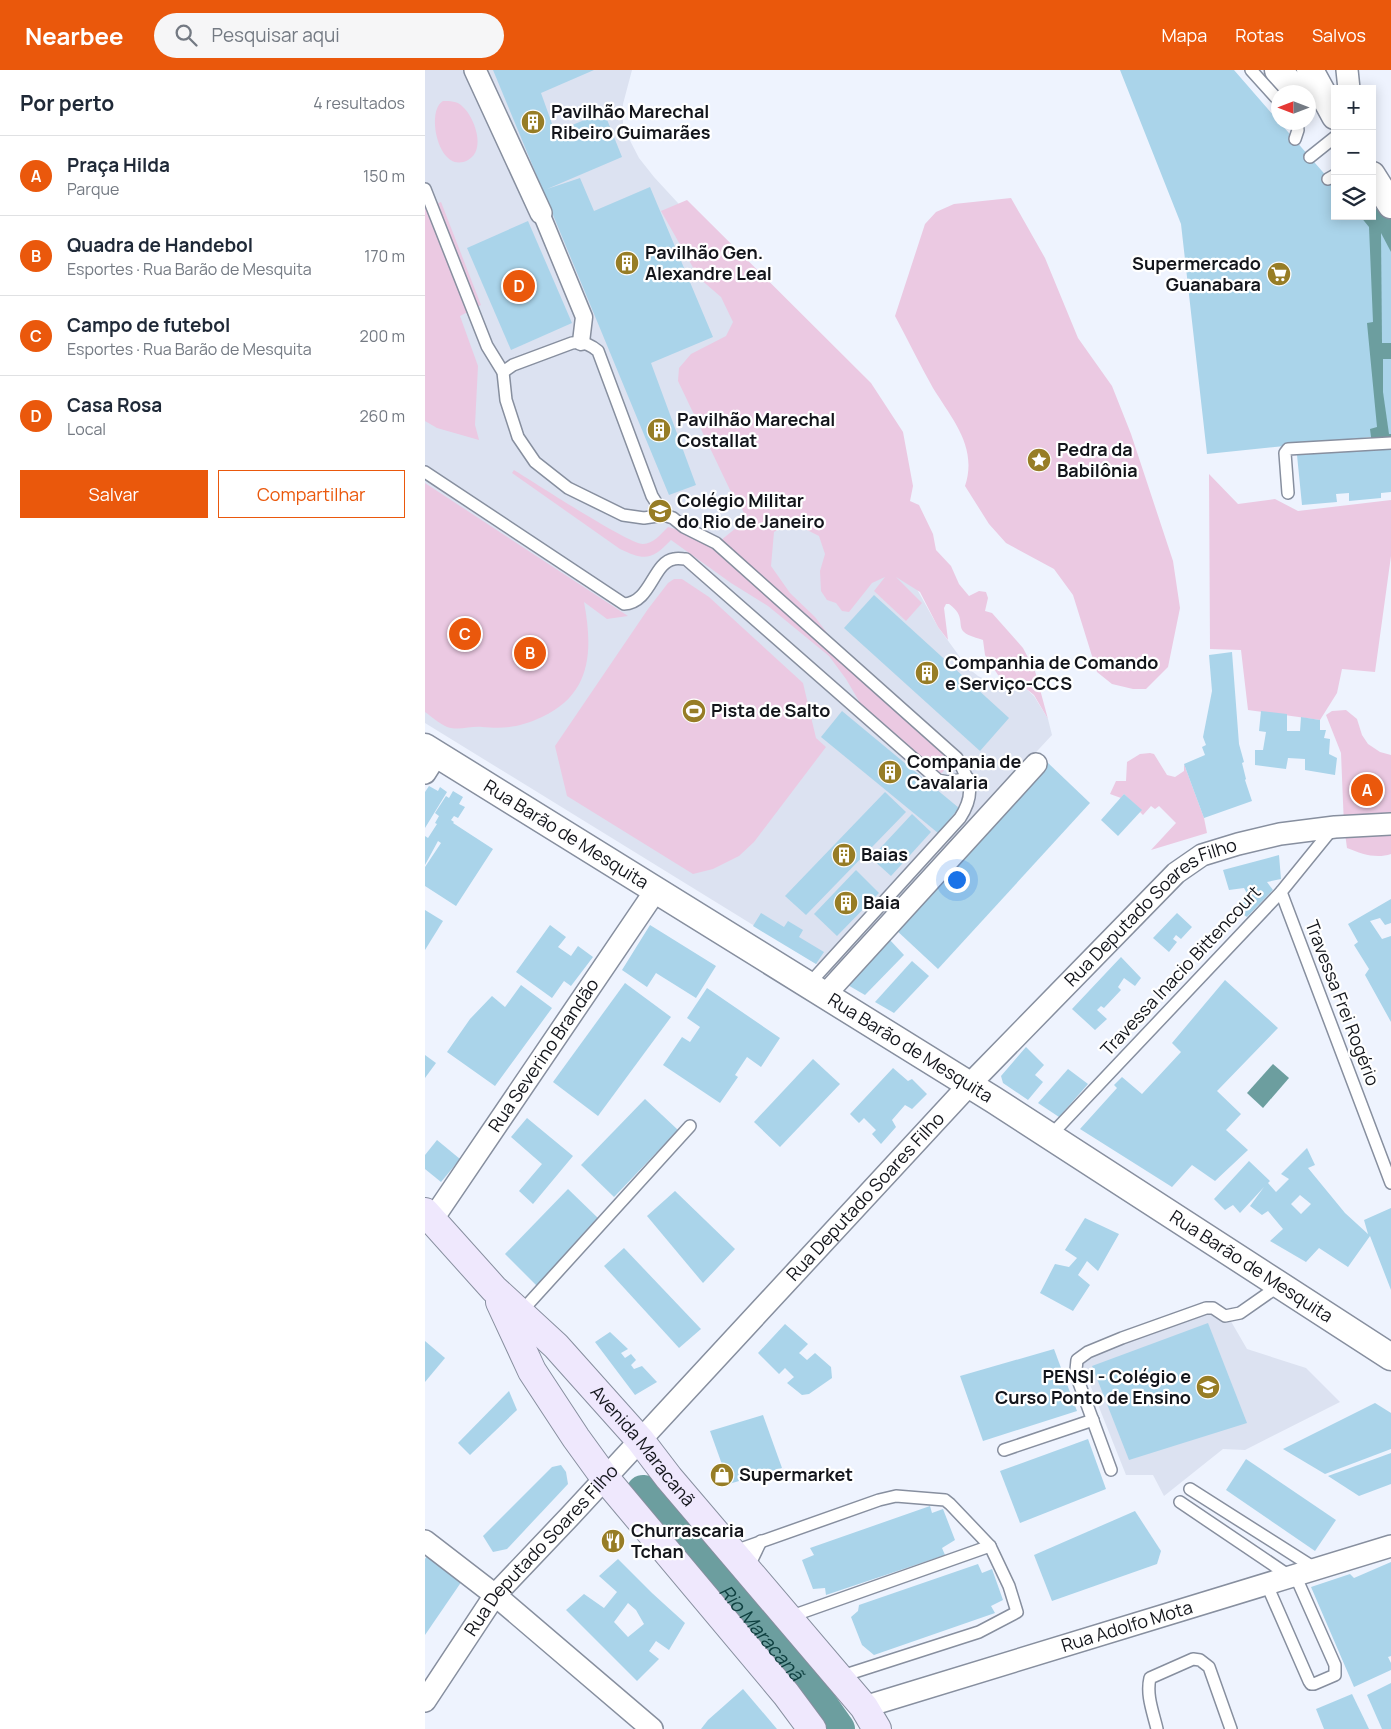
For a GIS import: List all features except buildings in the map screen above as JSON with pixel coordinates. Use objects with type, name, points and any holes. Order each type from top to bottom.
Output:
[{"type":"main road","name":"Avenida Maracanã","points":[[428,1216],[494,1289],[556,1346],[640,1440],[669,1478],[839,1677],[871,1718]]},
{"type":"main road","name":"Avenida Maracanã","points":[[494,1289],[532,1371],[605,1478],[786,1694],[812,1729]]},
{"type":"street","points":[[475,70],[541,213],[584,317],[581,342]]},
{"type":"street","points":[[1278,70],[1292,85]]},
{"type":"street","points":[[1310,70],[1331,109]]},
{"type":"street","points":[[1347,70],[1349,85]]},
{"type":"street","points":[[1316,110],[1331,122]]},
{"type":"street","points":[[1376,181],[1391,205]]},
{"type":"street","name":"Rua Barão de Mesquita","points":[[429,758],[655,890],[969,1085],[1391,1357]]},
{"type":"street","points":[[816,990],[1036,764]]},
{"type":"street","name":"Rua Deputado Soares Filho","points":[[425,1701],[495,1595],[969,1085],[1176,873],[1203,855],[1280,834],[1335,827],[1391,824]]},
{"type":"street","name":"Rua Severino Brandão","points":[[428,1216],[655,890]]},
{"type":"street","points":[[425,1541],[495,1595],[652,1729]]},
{"type":"street","name":"Rua Adolfo Mota","points":[[871,1718],[1293,1576],[1391,1546]]},
{"type":"lane","points":[[1251,70],[1271,92]]},
{"type":"lane","points":[[1295,139],[1298,130]]},
{"type":"lane","points":[[1310,158],[1331,140]]},
{"type":"lane","points":[[425,188],[487,346],[503,372],[506,400],[518,437],[535,462],[568,488],[623,515],[644,518],[664,515],[673,518],[684,527],[716,543],[957,758],[968,778],[971,793],[966,809],[960,818],[816,990]]},
{"type":"lane","points":[[503,372],[513,365],[563,345],[581,342],[591,345],[598,351],[652,496],[664,515]]},
{"type":"lane","points":[[1288,493],[1285,453],[1288,449],[1391,443]]},
{"type":"lane","points":[[425,472],[624,604],[633,604],[640,598],[665,563],[673,559],[686,559],[938,780],[948,782],[968,778]]},
{"type":"lane","name":"Travessa Inacio Bittencourt","points":[[1049,1136],[1281,892],[1335,827]]},
{"type":"lane","name":"Travessa Frei Rogério","points":[[1281,892],[1391,1183]]},
{"type":"lane","points":[[520,1313],[690,1126]]},
{"type":"lane","points":[[1111,1470],[1078,1380],[1077,1360],[1088,1352],[1122,1338],[1206,1308],[1213,1308],[1225,1316],[1240,1313],[1280,1285]]},
{"type":"lane","points":[[1004,1450],[1093,1420]]},
{"type":"lane","points":[[1190,1489],[1317,1569]]},
{"type":"lane","points":[[740,1561],[761,1541],[879,1500],[896,1496],[945,1500],[990,1546],[1009,1586],[1017,1612],[979,1632],[839,1677]]},
{"type":"lane","points":[[1180,1502],[1293,1576],[1335,1666],[1335,1675],[1311,1684],[1267,1585]]},
{"type":"lane","points":[[740,1561],[761,1541]]},
{"type":"lane","points":[[788,1618],[990,1546]]},
{"type":"lane","points":[[1157,1729],[1149,1698],[1148,1687],[1150,1678],[1193,1658],[1200,1660],[1209,1667],[1231,1729]]},
{"type":"shaded area","name":"Colégio Militar do Rio de Janeiro","points":[[425,70],[632,70],[623,104],[623,127],[639,158],[689,215],[903,564],[938,627],[968,668],[978,676],[989,681],[1013,682],[1024,687],[1034,696],[1048,719],[1052,735],[831,973],[425,723]]},
{"type":"shaded area","points":[[443,101],[460,104],[471,117],[478,141],[474,155],[468,160],[458,162],[449,159],[438,140],[435,117],[438,107]]},
{"type":"shaded area","points":[[1011,198],[1045,258],[1078,338],[1112,386],[1131,434],[1173,561],[1180,608],[1168,667],[1146,689],[1133,689],[1112,684],[1097,672],[1073,595],[1054,569],[1006,543],[989,524],[965,486],[968,459],[966,446],[961,434],[933,388],[895,316],[925,224],[936,212],[954,204]]},
{"type":"shaded area","points":[[687,200],[871,383],[903,432],[913,486],[910,501],[919,505],[933,534],[936,550],[951,566],[959,584],[969,596],[979,591],[986,592],[988,598],[985,611],[992,613],[1023,648],[1035,671],[1048,719],[1034,695],[1024,687],[998,675],[985,655],[983,640],[970,636],[962,630],[958,613],[949,604],[946,604],[944,608],[948,640],[938,627],[920,592],[896,577],[922,603],[906,621],[874,591],[885,577],[872,583],[849,612],[842,611],[836,603],[827,600],[821,591],[820,571],[825,554],[819,536],[791,522],[774,532],[771,566],[790,593],[815,617],[830,637],[956,753],[942,773],[934,771],[866,713],[846,679],[829,656],[768,606],[731,583],[671,540],[659,552],[648,556],[642,557],[620,549],[512,473],[514,470],[601,524],[634,542],[643,544],[653,540],[668,527],[720,541],[747,519],[735,495],[730,490],[678,381],[679,368],[691,354],[726,336],[733,322],[721,297],[699,278],[661,211]]},
{"type":"shaded area","points":[[441,202],[481,305],[460,316],[478,366],[475,425],[479,440],[437,428],[425,421],[425,208]]},
{"type":"shaded area","points":[[1209,474],[1238,504],[1275,499],[1298,511],[1391,500],[1391,556],[1375,672],[1342,669],[1337,693],[1320,720],[1248,710],[1241,650],[1210,649]]},
{"type":"shaded area","points":[[425,483],[628,616],[607,619],[584,602],[587,620],[588,653],[580,683],[571,696],[559,707],[542,717],[527,723],[498,728],[455,728],[445,726],[425,712]]},
{"type":"shaded area","name":"Pista de Salto","points":[[674,579],[682,579],[709,597],[803,683],[816,738],[826,747],[754,842],[739,856],[713,869],[693,874],[567,796],[555,746],[648,609],[668,583]]},
{"type":"shaded area","points":[[1346,710],[1357,719],[1362,735],[1368,744],[1380,752],[1391,755],[1391,854],[1374,856],[1347,848],[1344,826],[1341,753],[1326,715],[1332,711]]},
{"type":"shaded area","points":[[1140,754],[1154,754],[1167,775],[1175,777],[1184,771],[1184,764],[1204,818],[1207,833],[1151,850],[1176,823],[1159,806],[1155,809],[1151,806],[1143,815],[1140,812],[1141,810],[1124,794],[1121,798],[1110,794],[1116,781],[1126,781],[1127,762]]},
{"type":"shaded area","points":[[1273,1064],[1289,1078],[1263,1108],[1247,1093]]},
{"type":"shaded area","name":"PENSI - Colégio e Curso Ponto de Ensino","points":[[1217,1305],[1225,1311],[1247,1349],[1306,1368],[1340,1402],[1245,1450],[1223,1449],[1164,1496],[1153,1475],[1126,1475],[1085,1372],[1075,1355],[1171,1318],[1185,1323],[1193,1314]]},
{"type":"waterway","points":[[1376,226],[1377,376],[1385,428]]},
{"type":"waterway","name":"Rio Maracanã","points":[[643,1492],[814,1695],[838,1729]]},
{"type":"place","name":"Pavilhão Marechal Ribeiro Guimarães","points":[[533,122]]},
{"type":"place","name":"Pavilhão Gen. Alexandre Leal","points":[[627,263]]},
{"type":"place","name":"Supermercado Guanabara","points":[[1279,274]]},
{"type":"place","name":"Casa Rosa","points":[[519,286]]},
{"type":"place","name":"Pavilhão Marechal Costallat","points":[[659,430]]},
{"type":"place","name":"Pedra da Babilônia","points":[[1039,460]]},
{"type":"place","name":"Colégio Militar do Rio de Janeiro","points":[[660,511]]},
{"type":"place","name":"Campo de futebol","points":[[465,634]]},
{"type":"place","name":"Quadra de Handebol","points":[[530,653]]},
{"type":"place","name":"Companhia de Comando e Serviço-CCS","points":[[927,673]]},
{"type":"place","name":"Pista de Salto","points":[[694,711]]},
{"type":"place","name":"Compania de Cavalaria","points":[[890,772]]},
{"type":"place","name":"Praça Hilda","points":[[1367,790]]},
{"type":"place","name":"Baias","points":[[844,855]]},
{"type":"place","name":"Baia","points":[[846,903]]},
{"type":"place","name":"PENSI - Colégio e Curso Ponto de Ensino","points":[[1208,1387]]},
{"type":"place","name":"Supermarket","points":[[722,1475]]},
{"type":"place","name":"Churrascaria Tchan","points":[[613,1541]]}]
